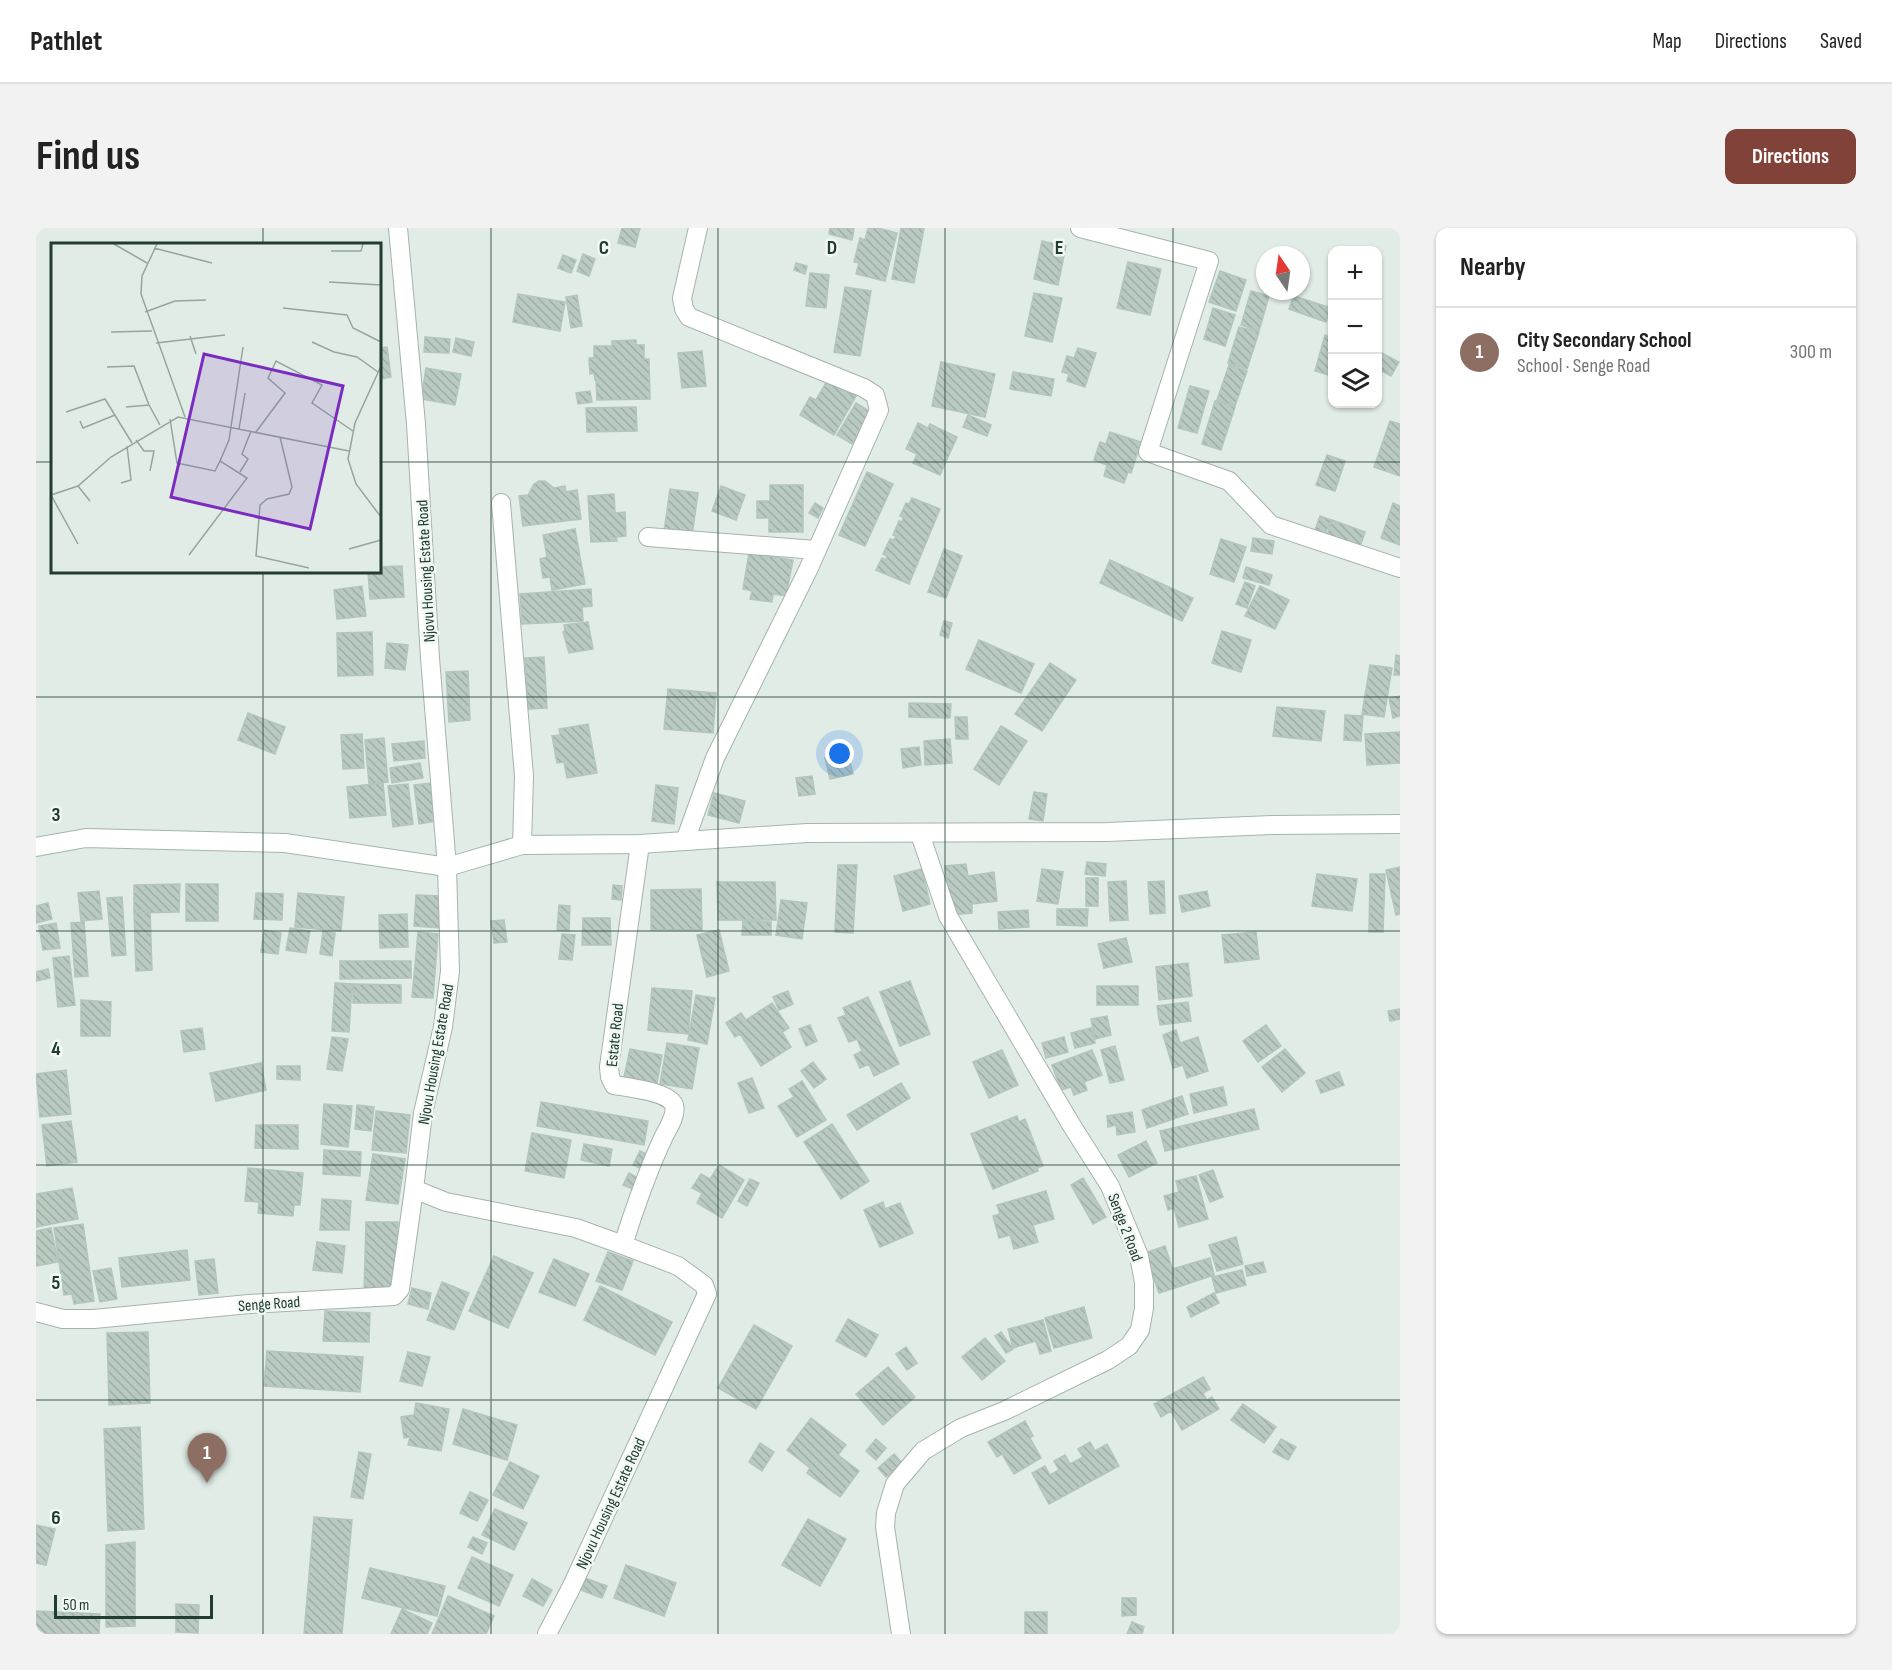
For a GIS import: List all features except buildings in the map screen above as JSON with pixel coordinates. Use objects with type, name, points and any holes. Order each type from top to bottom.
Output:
[{"type":"street","name":"Njovu Housing Estate Road","points":[[398,228],[416,424],[431,670],[447,867],[450,971],[443,1028],[423,1113],[414,1189],[446,1202],[576,1228],[678,1266],[704,1285],[707,1294],[571,1588],[547,1634]]},
{"type":"street","points":[[685,841],[715,758],[877,418],[879,403],[875,395],[864,388],[690,317],[684,309],[682,298],[698,228]]},
{"type":"street","points":[[1080,228],[1209,261],[1148,452],[1229,481],[1271,525],[1400,568]]},
{"type":"street","points":[[501,503],[524,776],[522,845]]},
{"type":"street","points":[[648,537],[816,550]]},
{"type":"street","points":[[36,848],[86,838],[285,843],[447,867],[522,845],[640,844],[807,833],[1107,832],[1272,825],[1400,824]]},
{"type":"street","name":"Senge 2 Road","points":[[901,1634],[885,1527],[886,1513],[895,1484],[923,1451],[940,1439],[1004,1411],[1108,1360],[1129,1346],[1140,1330],[1144,1308],[1139,1256],[1110,1186],[948,916],[920,834]]},
{"type":"street","name":"Estate Road","points":[[623,1245],[645,1176],[672,1120],[674,1109],[674,1105],[663,1095],[614,1084],[610,1077],[609,1067],[640,844]]},
{"type":"street","name":"Senge Road","points":[[36,1312],[63,1319],[94,1319],[249,1304],[394,1296],[400,1289],[414,1189]]},
{"type":"place","name":"City Secondary School","points":[[207,1483]]}]
